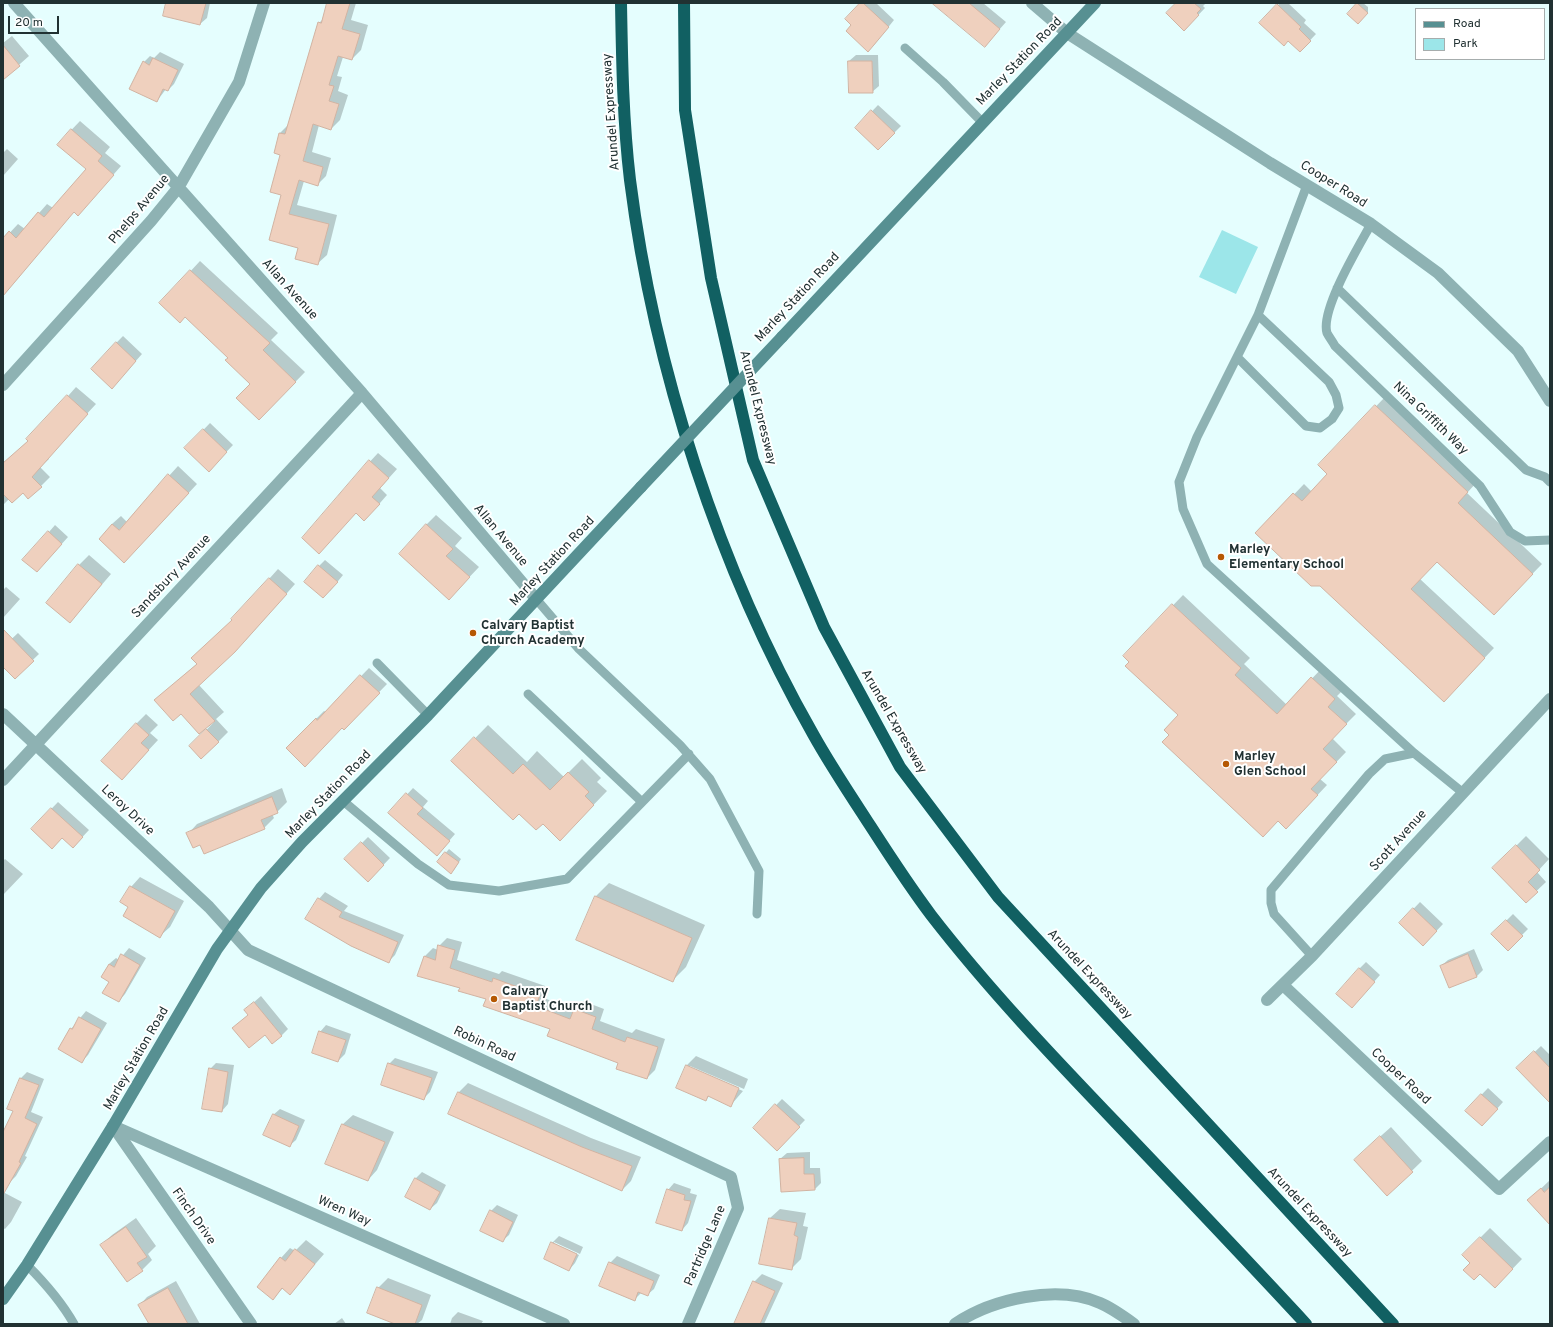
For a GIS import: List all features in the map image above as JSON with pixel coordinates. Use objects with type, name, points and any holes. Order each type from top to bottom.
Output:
[{"type":"highway","name":"Arundel Expressway","points":[[621,3],[623,84],[630,178],[638,238],[662,350],[701,482],[721,537],[744,594],[788,687],[813,734],[893,862],[961,953],[1032,1034],[1306,1324]]},
{"type":"highway","name":"Arundel Expressway","points":[[684,3],[685,110],[711,278],[753,460],[824,627],[900,767],[998,897],[1393,1324]]},
{"type":"main road","name":"Marley Station Road","points":[[3,1298],[27,1264],[114,1126],[205,969],[230,930],[280,866],[342,800],[428,715],[537,600],[982,122],[1096,3]]},
{"type":"street","name":"Allan Avenue","points":[[14,3],[362,393],[537,600]]},
{"type":"street","name":"Phelps Avenue","points":[[3,385],[140,233],[178,188],[239,82],[264,3]]},
{"type":"street","name":"Cooper Road","points":[[1032,3],[1067,33],[1370,224],[1438,273],[1513,346],[1550,401]]},
{"type":"street","name":"Sandsbury Avenue","points":[[3,780],[362,393]]},
{"type":"street","name":"Scott Avenue","points":[[1267,1000],[1312,956],[1462,792],[1550,699]]},
{"type":"street","name":"Leroy Drive","points":[[3,714],[209,907],[230,930]]},
{"type":"street","name":"Robin Road","points":[[230,930],[248,950],[732,1177]]},
{"type":"street","name":"Cooper Road","points":[[1283,985],[1499,1189],[1550,1142]]},
{"type":"street","name":"Finch Drive","points":[[114,1126],[251,1324]]},
{"type":"street","name":"Wren Way","points":[[114,1126],[564,1324]]},
{"type":"street","name":"Partridge Lane","points":[[688,1324],[738,1208],[732,1177]]},
{"type":"street","points":[[955,1324],[973,1313],[991,1306],[1015,1299],[1046,1296],[1073,1297],[1099,1302],[1118,1312],[1134,1324]]},
{"type":"lane","points":[[905,48],[943,82],[982,122]]},
{"type":"lane","points":[[1307,185],[1258,315],[1197,436],[1178,482],[1183,509],[1207,564],[1414,753],[1462,792]]},
{"type":"lane","name":"Nina Griffith Way","points":[[1370,224],[1337,288],[1327,318],[1327,332],[1335,346],[1480,486],[1510,532],[1525,541],[1550,540]]},
{"type":"lane","points":[[1337,288],[1526,470],[1545,477],[1550,482]]},
{"type":"lane","points":[[1237,357],[1306,426],[1320,428],[1332,419],[1339,408],[1336,395],[1330,382],[1258,315]]},
{"type":"lane","points":[[537,600],[579,649],[689,754],[710,779],[759,871],[757,914]]},
{"type":"lane","points":[[377,663],[428,715]]},
{"type":"lane","points":[[528,694],[642,802]]},
{"type":"lane","points":[[1312,956],[1274,914],[1271,903],[1271,890],[1343,804],[1385,759],[1414,753]]},
{"type":"lane","points":[[342,800],[418,864],[449,885],[499,891],[567,879],[689,754]]},
{"type":"lane","points":[[27,1264],[49,1287],[74,1324]]},
{"type":"green space","points":[[1222,230],[1258,247],[1236,294],[1199,277]]},
{"type":"building","points":[[166,3],[206,3],[200,25],[163,16]]},
{"type":"building","points":[[327,3],[350,3],[342,29],[360,34],[352,60],[338,56],[329,85],[334,86],[329,101],[339,104],[331,130],[313,124],[303,161],[323,167],[318,186],[299,180],[289,214],[329,224],[318,265],[295,259],[298,248],[269,240],[281,195],[270,192],[280,155],[274,153],[279,133],[285,134],[318,22],[321,23]]},
{"type":"building","points":[[860,3],[863,3],[889,27],[868,52],[846,31],[851,25],[845,19]]},
{"type":"building","points":[[932,3],[969,3],[1000,29],[985,47]]},
{"type":"building","points":[[1176,3],[1194,3],[1201,9],[1197,13],[1199,15],[1184,31],[1166,13]]},
{"type":"building","points":[[1357,3],[1368,13],[1358,24],[1347,14]]},
{"type":"building","points":[[1277,4],[1301,27],[1299,29],[1311,41],[1300,52],[1288,41],[1284,46],[1259,23]]},
{"type":"building","points":[[3,45],[20,66],[3,80]]},
{"type":"building","points":[[153,58],[178,70],[168,91],[163,89],[157,102],[129,89],[143,61],[149,65]]},
{"type":"building","points":[[848,61],[872,61],[873,93],[849,93]]},
{"type":"building","points":[[871,110],[895,133],[878,150],[855,128]]},
{"type":"building","points":[[71,129],[102,156],[98,161],[114,175],[78,216],[74,212],[3,296],[3,238],[9,231],[16,238],[38,212],[44,217],[86,169],[57,145]]},
{"type":"building","points":[[190,270],[270,343],[263,350],[296,382],[259,420],[236,398],[250,384],[225,360],[228,358],[185,317],[180,323],[159,303]]},
{"type":"building","points":[[116,342],[136,361],[112,389],[91,369]]},
{"type":"building","points":[[67,395],[88,414],[32,477],[42,487],[28,499],[23,493],[12,503],[3,494],[3,463],[28,441],[26,439]]},
{"type":"building","points":[[1375,405],[1468,492],[1458,503],[1533,574],[1494,615],[1437,562],[1411,589],[1485,658],[1444,702],[1320,586],[1311,586],[1255,533],[1293,493],[1302,501],[1327,474],[1318,465]]},
{"type":"building","points":[[203,429],[227,452],[209,472],[184,448]]},
{"type":"building","points":[[369,460],[389,478],[372,497],[380,504],[364,521],[356,513],[319,554],[302,538]]},
{"type":"building","points":[[168,474],[189,493],[124,563],[99,539],[112,524],[119,530]]},
{"type":"building","points":[[426,524],[453,549],[446,556],[470,577],[449,600],[399,554]]},
{"type":"building","points":[[48,531],[62,544],[37,572],[22,560]]},
{"type":"building","points":[[78,564],[102,584],[70,623],[46,603]]},
{"type":"building","points":[[318,565],[338,582],[323,598],[304,582]]},
{"type":"building","points":[[269,578],[287,594],[235,652],[190,694],[215,721],[199,734],[181,714],[173,721],[154,700],[197,664],[191,658],[232,620],[231,619]]},
{"type":"building","points":[[1172,604],[1241,668],[1235,675],[1277,714],[1311,677],[1335,699],[1328,707],[1347,724],[1323,749],[1337,762],[1311,789],[1318,795],[1286,829],[1278,821],[1263,837],[1162,742],[1169,735],[1164,730],[1178,715],[1125,666],[1129,662],[1123,656]]},
{"type":"building","points":[[3,629],[34,661],[15,679],[3,667]]},
{"type":"building","points":[[360,675],[380,693],[344,730],[342,728],[305,767],[286,748],[316,718],[317,720]]},
{"type":"building","points":[[136,723],[149,735],[141,743],[149,750],[122,780],[101,761]]},
{"type":"building","points":[[206,729],[219,742],[201,759],[189,746]]},
{"type":"building","points":[[474,737],[513,774],[523,764],[550,790],[568,772],[589,792],[585,796],[594,805],[560,841],[543,824],[536,830],[519,814],[513,820],[451,761]]},
{"type":"building","points":[[406,793],[423,808],[417,814],[450,841],[437,856],[388,813]]},
{"type":"building","points":[[272,797],[278,813],[261,820],[265,829],[204,854],[200,845],[193,848],[186,833]]},
{"type":"building","points":[[51,808],[83,837],[73,848],[62,838],[52,849],[31,829]]},
{"type":"building","points":[[361,842],[384,865],[368,882],[344,859]]},
{"type":"building","points":[[1516,845],[1540,870],[1528,882],[1538,892],[1526,903],[1492,868]]},
{"type":"building","points":[[445,852],[459,862],[451,874],[437,862]]},
{"type":"building","points":[[130,886],[175,911],[160,938],[123,916],[128,907],[120,902]]},
{"type":"building","points":[[595,896],[692,938],[673,982],[576,940]]},
{"type":"building","points":[[318,898],[342,912],[339,917],[398,942],[389,963],[351,946],[305,919]]},
{"type":"building","points":[[1413,908],[1437,931],[1423,946],[1399,923]]},
{"type":"building","points":[[1506,920],[1523,936],[1508,951],[1491,934]]},
{"type":"building","points":[[438,945],[455,950],[450,968],[492,982],[493,978],[540,995],[536,1006],[570,1019],[574,1009],[596,1017],[592,1029],[625,1042],[627,1037],[658,1047],[647,1079],[616,1069],[618,1063],[547,1036],[550,1029],[483,1006],[486,999],[458,991],[460,988],[417,976],[424,956],[435,960]]},
{"type":"building","points":[[121,954],[140,965],[119,1002],[102,993],[109,982],[101,977],[109,964],[114,967]]},
{"type":"building","points":[[1468,954],[1477,977],[1449,988],[1440,966]]},
{"type":"building","points":[[1359,968],[1375,982],[1352,1008],[1336,994]]},
{"type":"building","points":[[254,1002],[282,1036],[272,1044],[265,1035],[249,1048],[232,1028],[248,1015],[244,1010]]},
{"type":"building","points":[[79,1017],[101,1029],[82,1063],[58,1049],[70,1028],[72,1029]]},
{"type":"building","points":[[319,1031],[346,1040],[338,1062],[312,1053]]},
{"type":"building","points":[[1534,1051],[1550,1068],[1550,1103],[1516,1068]]},
{"type":"building","points":[[388,1063],[432,1078],[424,1100],[381,1085]]},
{"type":"building","points":[[686,1065],[739,1088],[731,1107],[708,1096],[706,1101],[676,1088]]},
{"type":"building","points":[[209,1068],[228,1072],[222,1112],[202,1109]]},
{"type":"building","points":[[20,1078],[39,1085],[25,1118],[37,1124],[19,1162],[21,1163],[3,1195],[3,1132],[13,1111],[7,1109]]},
{"type":"building","points":[[458,1092],[582,1147],[632,1166],[622,1191],[448,1114]]},
{"type":"building","points":[[1481,1094],[1498,1109],[1482,1126],[1465,1111]]},
{"type":"building","points":[[775,1104],[800,1127],[777,1151],[753,1128]]},
{"type":"building","points":[[273,1114],[299,1126],[290,1147],[263,1135]]},
{"type":"building","points":[[342,1124],[385,1142],[368,1181],[325,1164]]},
{"type":"building","points":[[1380,1136],[1413,1172],[1387,1196],[1354,1160]]},
{"type":"building","points":[[804,1158],[804,1174],[814,1174],[815,1190],[781,1192],[779,1159]]},
{"type":"building","points":[[415,1178],[440,1192],[430,1210],[405,1197]]},
{"type":"building","points":[[1550,1187],[1550,1225],[1527,1200],[1541,1188],[1544,1192]]},
{"type":"building","points":[[667,1189],[685,1195],[684,1200],[691,1201],[682,1231],[656,1223]]},
{"type":"building","points":[[490,1210],[513,1222],[503,1242],[480,1231]]},
{"type":"building","points":[[769,1218],[797,1223],[794,1235],[798,1237],[792,1270],[759,1264]]},
{"type":"building","points":[[126,1227],[147,1257],[137,1263],[143,1271],[127,1282],[100,1245]]},
{"type":"building","points":[[1480,1237],[1513,1269],[1495,1288],[1480,1274],[1474,1280],[1463,1270],[1470,1263],[1462,1255]]},
{"type":"building","points":[[551,1242],[577,1254],[569,1271],[544,1259]]},
{"type":"building","points":[[295,1249],[315,1264],[290,1295],[282,1288],[273,1300],[257,1287],[280,1257],[285,1261]]},
{"type":"building","points":[[609,1262],[654,1281],[648,1296],[638,1292],[635,1301],[599,1286]]},
{"type":"building","points":[[753,1281],[775,1291],[760,1324],[734,1324]]},
{"type":"building","points":[[377,1287],[422,1305],[415,1324],[395,1324],[367,1313]]},
{"type":"building","points":[[168,1288],[188,1324],[149,1324],[138,1305]]},
{"type":"place","name":"Marley Elementary School","points":[[1221,557]]},
{"type":"place","name":"Calvary Baptist Church Academy","points":[[473,633]]},
{"type":"place","name":"Marley Glen School","points":[[1226,764]]},
{"type":"place","name":"Calvary Baptist Church","points":[[494,999]]}]
